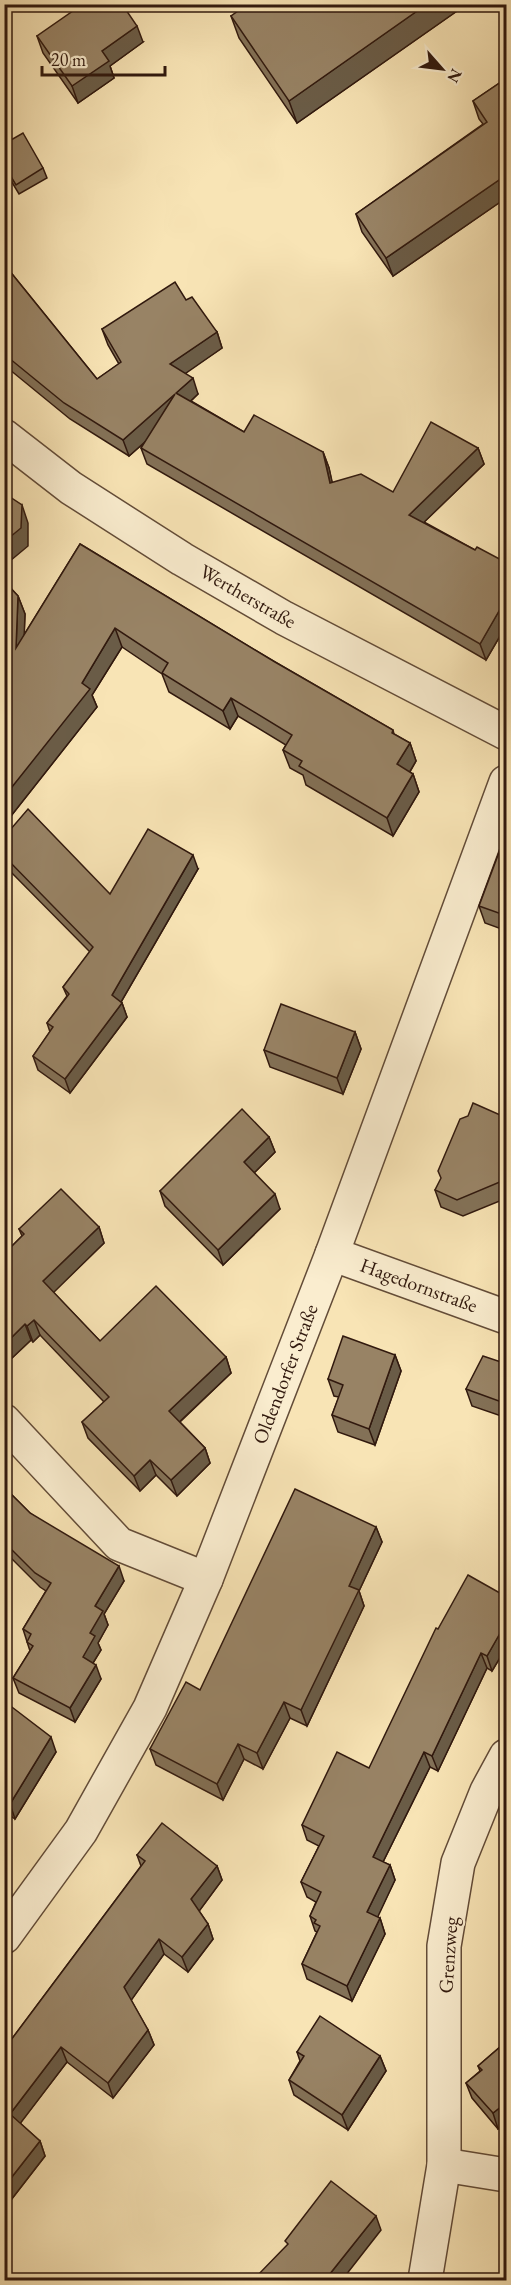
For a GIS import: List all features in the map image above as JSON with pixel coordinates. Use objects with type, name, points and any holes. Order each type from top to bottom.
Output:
[{"type":"street","name":"Wertherstraße","points":[[4,436],[71,488],[191,564],[284,618],[507,733]]},
{"type":"street","name":"Oldendorfer Straße","points":[[4,1937],[87,1821],[150,1708],[206,1579],[332,1254],[507,782]]},
{"type":"street","name":"Hagedornstraße","points":[[332,1254],[507,1317]]},
{"type":"street","points":[[4,1421],[119,1544],[206,1579]]},
{"type":"street","name":"Grenzweg","points":[[425,2280],[444,2165],[444,1946],[458,1863],[487,1791],[507,1756]]},
{"type":"street","points":[[444,2165],[507,2175]]},
{"type":"building","points":[[83,4],[122,4],[137,26],[102,51],[109,61],[72,86],[37,36]]},
{"type":"building","points":[[248,4],[427,4],[289,101],[231,16]]},
{"type":"building","points":[[507,78],[507,191],[499,180],[386,258],[356,214],[487,122],[473,101]]},
{"type":"building","points":[[23,133],[43,168],[16,185],[4,165],[4,144]]},
{"type":"building","points":[[4,264],[97,379],[121,362],[102,329],[175,282],[186,300],[192,297],[217,332],[170,364],[193,378],[176,393],[244,432],[254,415],[323,452],[330,483],[361,474],[393,492],[431,422],[478,448],[409,515],[475,550],[477,547],[507,563],[507,597],[480,644],[141,448],[175,394],[123,440],[64,403],[4,354]]},
{"type":"building","points":[[4,493],[22,505],[21,528],[4,542]]},
{"type":"building","points":[[80,544],[275,662],[393,730],[392,733],[410,743],[397,764],[413,774],[387,818],[299,766],[302,761],[283,750],[292,735],[231,698],[223,711],[162,673],[168,663],[115,628],[82,683],[90,689],[4,797],[4,581],[18,596],[16,648]]},
{"type":"building","points":[[28,809],[110,894],[148,829],[193,855],[112,995],[122,1003],[65,1079],[33,1056],[53,1027],[47,1023],[69,994],[63,987],[93,947],[4,856],[4,837]]},
{"type":"building","points":[[507,831],[507,916],[479,906]]},
{"type":"building","points":[[281,1004],[355,1032],[337,1078],[264,1050]]},
{"type":"building","points":[[473,1103],[507,1118],[507,1179],[457,1200],[435,1190],[441,1178],[438,1171],[460,1119],[468,1116]]},
{"type":"building","points":[[242,1109],[269,1137],[244,1162],[275,1194],[218,1250],[160,1191]]},
{"type":"building","points":[[61,1189],[99,1227],[43,1281],[100,1341],[156,1286],[226,1357],[169,1411],[205,1448],[171,1480],[150,1460],[134,1476],[82,1422],[109,1397],[34,1320],[27,1326],[25,1324],[6,1343],[4,1341],[4,1254],[24,1234],[19,1229]]},
{"type":"building","points":[[343,1336],[395,1355],[369,1429],[332,1415],[343,1385],[328,1379]]},
{"type":"building","points":[[483,1356],[507,1364],[507,1404],[466,1389]]},
{"type":"building","points":[[507,1463],[507,1478],[500,1476]]},
{"type":"building","points":[[4,1487],[30,1513],[119,1566],[95,1606],[103,1611],[90,1633],[95,1636],[83,1657],[96,1665],[70,1708],[13,1678],[33,1646],[27,1642],[31,1634],[23,1629],[51,1583],[35,1573],[4,1542]]},
{"type":"building","points":[[295,1489],[376,1527],[349,1586],[359,1590],[301,1710],[284,1702],[257,1753],[238,1744],[217,1784],[150,1749],[186,1682],[200,1690]]},
{"type":"building","points":[[468,1575],[507,1597],[507,1621],[487,1656],[481,1653],[432,1756],[424,1752],[373,1857],[390,1865],[367,1912],[380,1918],[347,1986],[302,1964],[320,1926],[314,1923],[316,1920],[310,1916],[321,1892],[301,1882],[324,1836],[302,1825],[337,1752],[369,1768],[436,1628],[438,1629]]},
{"type":"building","points":[[4,1701],[51,1737],[10,1804],[4,1801]]},
{"type":"building","points":[[162,1823],[217,1866],[191,1899],[208,1924],[182,1957],[159,1939],[124,1987],[148,2030],[108,2083],[61,2047],[10,2114],[40,2141],[4,2187],[4,2042],[8,2044],[145,1861],[137,1855]]},
{"type":"building","points":[[320,2016],[380,2056],[342,2115],[289,2080],[304,2056],[297,2052]]},
{"type":"building","points":[[507,2041],[507,2102],[493,2113],[466,2083],[482,2070],[478,2066]]},
{"type":"building","points":[[331,2181],[376,2216],[325,2280],[253,2280],[288,2244],[285,2241]]}]
